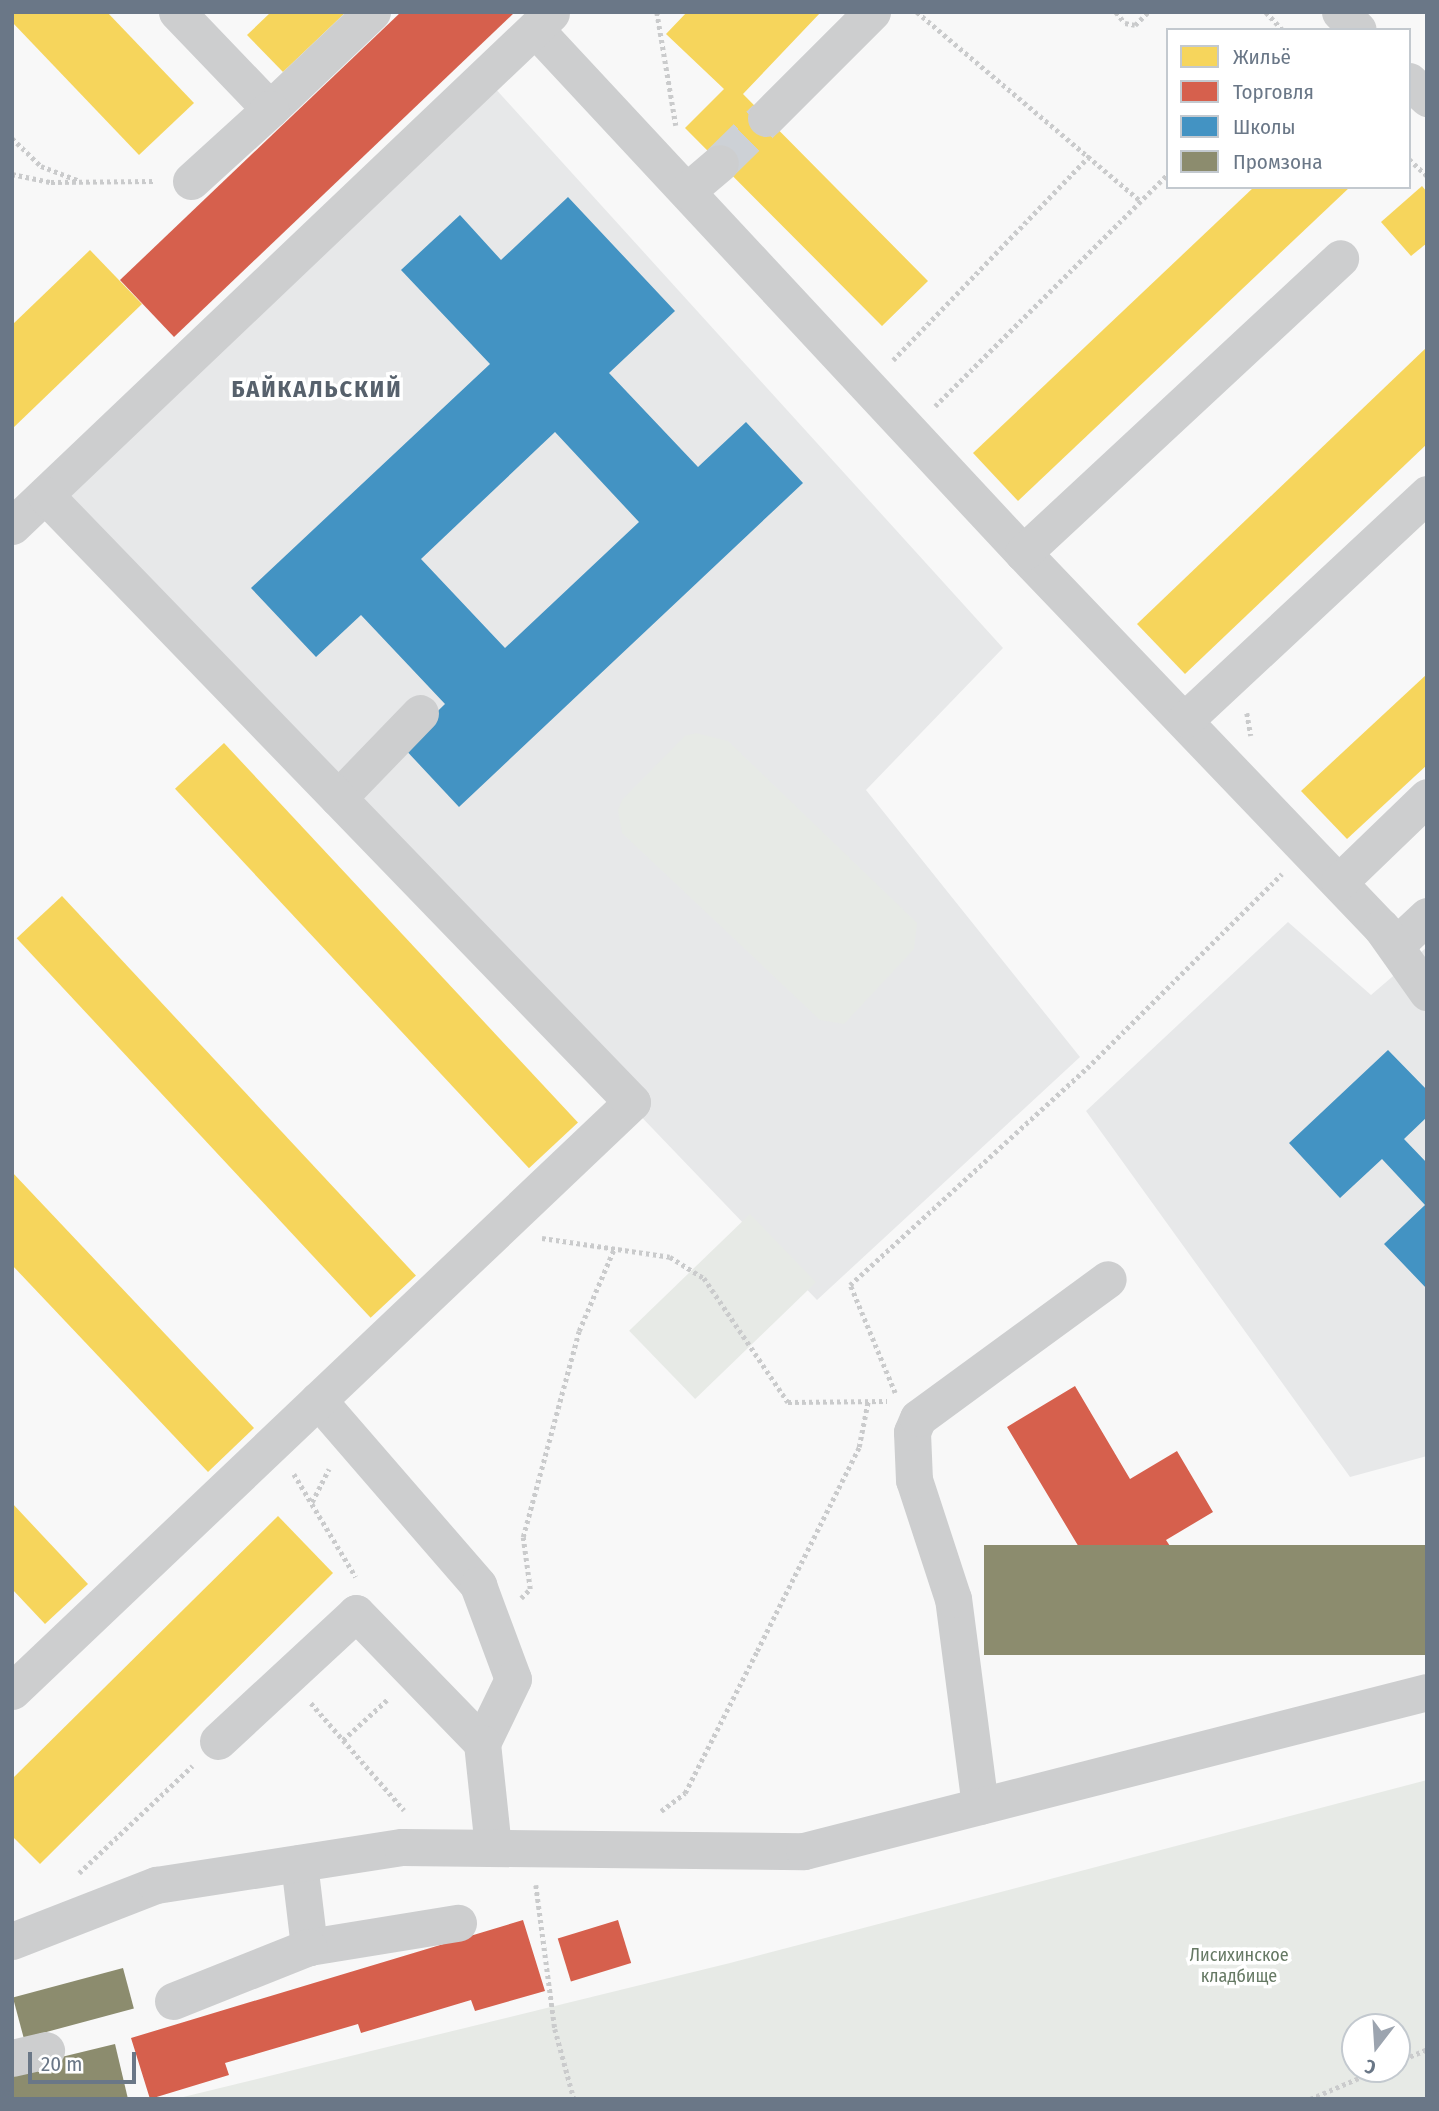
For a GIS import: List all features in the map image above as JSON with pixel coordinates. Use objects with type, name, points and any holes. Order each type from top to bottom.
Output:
[{"type":"street","points":[[191,181],[372,12]]},
{"type":"street","points":[[766,118],[872,12]]},
{"type":"street","points":[[1340,12],[1356,28]]},
{"type":"street","points":[[191,17],[270,109]]},
{"type":"street","points":[[12,526],[544,20],[687,191],[1023,553],[1186,719],[1397,944],[1427,916]]},
{"type":"street","points":[[1411,83],[1427,98]]},
{"type":"street","points":[[687,191],[720,163]]},
{"type":"street","points":[[1023,553],[1340,258]]},
{"type":"street","points":[[1186,719],[1427,494]]},
{"type":"street","points":[[17,1676],[275,1442],[632,1102],[45,495]]},
{"type":"street","points":[[338,798],[420,713]]},
{"type":"street","points":[[1339,882],[1427,797]]},
{"type":"street","points":[[1379,925],[1427,992]]},
{"type":"street","points":[[980,1806],[953,1599],[914,1480],[912,1432],[918,1418],[1108,1279]]},
{"type":"street","points":[[318,1400],[478,1585],[513,1679],[482,1743],[493,1847]]},
{"type":"street","points":[[218,1741],[356,1613],[482,1743]]},
{"type":"street","points":[[12,1941],[156,1885],[402,1847],[531,1846],[804,1851],[1427,1692]]},
{"type":"street","points":[[299,1863],[309,1947]]},
{"type":"street","points":[[173,2001],[309,1947],[458,1923]]},
{"type":"path","points":[[657,12],[677,136]]},
{"type":"path","points":[[917,12],[1090,155],[1141,201]]},
{"type":"path","points":[[1116,12],[1135,25],[1149,12]]},
{"type":"path","points":[[1266,12],[1281,28]]},
{"type":"path","points":[[12,138],[41,166],[82,182]]},
{"type":"path","points":[[868,386],[1090,155]]},
{"type":"path","points":[[1411,161],[1427,176]]},
{"type":"path","points":[[12,174],[51,182],[191,181]]},
{"type":"path","points":[[910,431],[1166,176]]},
{"type":"path","points":[[1238,670],[1258,771],[1247,784]]},
{"type":"path","points":[[912,1432],[850,1286],[1078,1078],[1308,848]]},
{"type":"path","points":[[496,1232],[670,1257],[704,1278],[788,1402],[868,1401],[859,1447],[685,1794],[613,1848]]},
{"type":"path","points":[[494,1627],[530,1588],[523,1537],[579,1331],[614,1249]]},
{"type":"path","points":[[275,1442],[357,1579],[356,1613]]},
{"type":"path","points":[[344,1740],[415,1674]]},
{"type":"path","points":[[288,1676],[408,1815]]},
{"type":"path","points":[[68,1920],[75,1877],[218,1741]]},
{"type":"path","points":[[531,1846],[555,2029],[574,2099]]},
{"type":"path","points":[[1310,2099],[1347,2083]]},
{"type":"shaded area","points":[[493,86],[1003,648],[866,790],[1080,1057],[817,1300],[45,495]]},
{"type":"shaded area","points":[[1288,922],[1371,995],[1427,947],[1427,1456],[1350,1477],[1086,1111]]},
{"type":"green space","points":[[696,733],[728,741],[917,923],[914,949],[844,1024],[820,1020],[622,833],[618,810],[622,800],[685,736]]},
{"type":"green space","points":[[750,1214],[816,1282],[695,1399],[629,1331]]},
{"type":"green space","name":"Лисихинское кладбище","points":[[1427,1780],[1427,2099],[175,2099],[730,1963]]},
{"type":"building: Жильё","points":[[12,12],[107,12],[194,103],[139,155],[12,22]]},
{"type":"building: Жильё","points":[[271,12],[346,12],[283,72],[247,35]]},
{"type":"building: Жильё","points":[[687,12],[821,12],[743,94],[928,281],[882,326],[685,128],[724,89],[666,34]]},
{"type":"building: Жильё","points":[[1422,186],[1427,192],[1427,243],[1411,256],[1381,222]]},
{"type":"building: Жильё","points":[[1252,189],[1348,189],[1018,501],[973,453]]},
{"type":"building: Жильё","points":[[90,250],[142,304],[12,429],[12,325]]},
{"type":"building: Жильё","points":[[1427,347],[1427,444],[1185,674],[1137,624]]},
{"type":"building: Жильё","points":[[1427,674],[1427,765],[1347,839],[1301,791]]},
{"type":"building: Жильё","points":[[224,743],[578,1123],[529,1168],[175,789]]},
{"type":"building: Жильё","points":[[62,896],[416,1276],[371,1318],[17,938]]},
{"type":"building: Жильё","points":[[12,1172],[254,1428],[208,1472],[12,1265]]},
{"type":"building: Жильё","points":[[12,1503],[88,1584],[45,1624],[12,1589]]},
{"type":"building: Жильё","points":[[278,1516],[333,1573],[40,1864],[12,1836],[12,1779]]},
{"type":"building: Торговля","points":[[401,12],[515,12],[174,337],[120,280]]},
{"type":"building: Торговля","points":[[1075,1386],[1130,1479],[1177,1451],[1213,1512],[1166,1540],[1172,1549],[1104,1589],[1007,1427]]},
{"type":"building: Торговля","points":[[523,1920],[545,1991],[475,2011],[471,2000],[361,2033],[358,2024],[225,2063],[229,2075],[150,2099],[131,2038]]},
{"type":"building: Торговля","points":[[618,1920],[631,1963],[571,1981],[558,1938]]},
{"type":"building: Школы","points":[[568,197],[675,311],[609,373],[698,467],[746,422],[803,483],[459,807],[402,746],[445,704],[361,615],[316,657],[251,588],[490,364],[401,270],[460,215],[501,260]],"holes":[[[555,432],[639,522],[505,648],[421,559]]]},
{"type":"building: Школы","points":[[1388,1050],[1427,1090],[1427,1117],[1404,1139],[1427,1163],[1427,1289],[1384,1244],[1425,1205],[1382,1159],[1340,1198],[1289,1143]]},
{"type":"building: Промзона","points":[[984,1545],[1427,1545],[1427,1655],[984,1655]]},
{"type":"building: Промзона","points":[[123,1968],[134,2009],[24,2038],[13,1998]]},
{"type":"building: Промзона","points":[[115,2044],[128,2099],[12,2099],[12,2069]]},
{"type":"tunnel","points":[[720,163],[766,118]]},
{"type":"district","name":"БАЙКАЛЬСКИЙ","points":[[317,390]]}]
